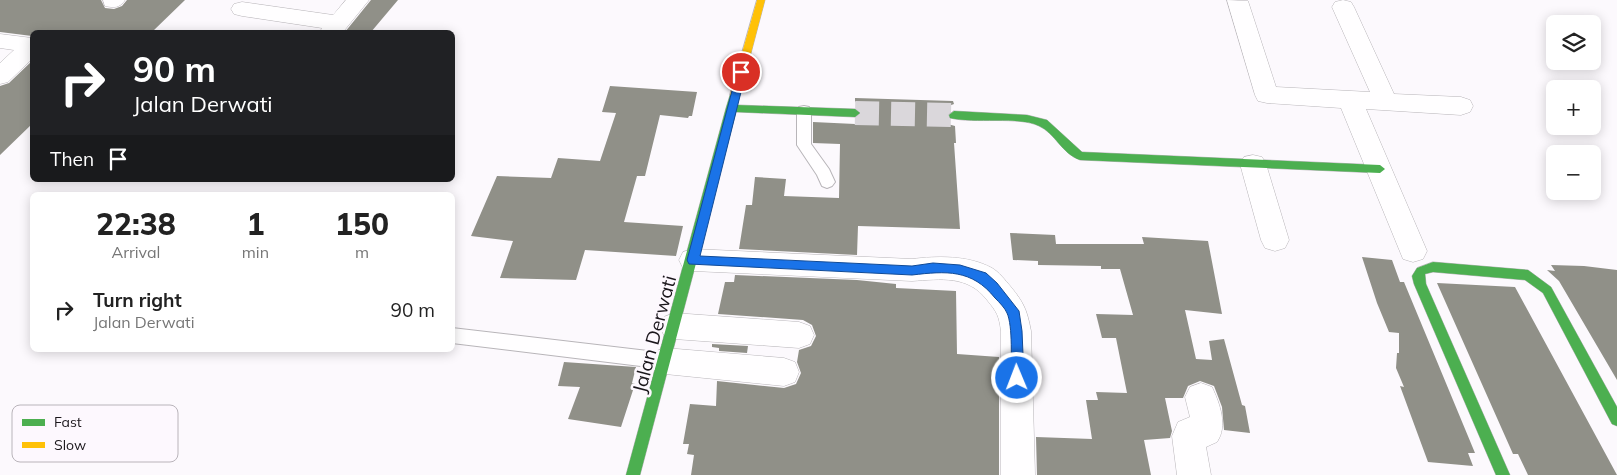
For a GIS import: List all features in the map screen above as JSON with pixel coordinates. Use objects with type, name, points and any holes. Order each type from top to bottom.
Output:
[{"type":"street","points":[[247,4],[334,28],[358,0]]},
{"type":"street","name":"Jalan Derwati","points":[[634,475],[761,0]]},
{"type":"street","points":[[1237,1],[1267,95],[1461,106]]},
{"type":"street","points":[[1343,7],[1386,102]]},
{"type":"street","points":[[0,41],[30,46]]},
{"type":"street","points":[[0,76],[30,48]]},
{"type":"street","points":[[1350,99],[1413,251]]},
{"type":"street","points":[[731,108],[855,113]]},
{"type":"street","points":[[954,115],[1027,119],[1044,123],[1074,153],[1080,156],[1380,170]]},
{"type":"street","points":[[1253,164],[1275,240]]},
{"type":"street","points":[[693,260],[912,270],[933,268],[960,270],[982,276],[993,286],[1013,311],[1016,331],[1018,475]]},
{"type":"street","points":[[1503,475],[1420,284],[1418,276],[1421,271],[1433,267],[1528,275],[1537,280],[1547,290],[1617,420]]},
{"type":"street","points":[[674,326],[799,335]]},
{"type":"street","points":[[664,361],[784,372]]},
{"type":"street","points":[[1194,475],[1189,432],[1206,432],[1208,429],[1201,396]]},
{"type":"lane","points":[[804,111],[802,133],[804,145],[824,173],[827,182]]},
{"type":"lane","points":[[455,335],[664,361]]},
{"type":"building","points":[[0,0],[101,0],[105,8],[114,9],[122,6],[127,0],[185,0],[154,30],[30,30],[30,36],[0,32]]},
{"type":"building","points":[[371,0],[398,0],[373,30],[347,30]]},
{"type":"building","points":[[30,63],[30,126],[0,155],[0,86],[9,83]]},
{"type":"building","points":[[610,86],[697,92],[692,116],[688,118],[660,115],[645,176],[637,176],[624,222],[683,226],[676,256],[585,250],[576,280],[500,278],[513,241],[471,236],[497,176],[551,178],[558,158],[600,161],[616,113],[602,112]]},
{"type":"building","points":[[855,98],[953,101],[954,104],[943,108],[940,116],[944,123],[955,126],[956,143],[954,143],[960,229],[858,226],[857,255],[739,249],[746,205],[752,205],[755,177],[786,179],[784,196],[839,198],[840,144],[813,143],[813,122],[855,124],[865,121],[869,112],[865,105],[855,102]]},
{"type":"building","points":[[1010,233],[1055,235],[1056,244],[1144,244],[1142,237],[1208,241],[1222,314],[1185,310],[1196,359],[1212,360],[1209,341],[1224,339],[1242,405],[1245,406],[1250,433],[1224,430],[1222,407],[1214,386],[1200,381],[1188,386],[1183,398],[1165,398],[1172,431],[1170,438],[1144,440],[1151,475],[1037,475],[1036,437],[1092,439],[1086,400],[1098,400],[1096,392],[1127,393],[1116,338],[1102,338],[1096,314],[1133,315],[1120,269],[1101,269],[1101,266],[1038,265],[1038,261],[1013,260]]},
{"type":"building","points":[[1362,257],[1392,260],[1400,282],[1404,282],[1475,453],[1468,453],[1473,466],[1428,462],[1400,386],[1404,387],[1396,368],[1397,353],[1399,353],[1399,333],[1389,332]]},
{"type":"building","points":[[1551,265],[1617,270],[1617,380],[1559,281],[1547,270],[1555,271]]},
{"type":"building","points":[[735,275],[857,280],[896,284],[896,288],[956,291],[957,354],[999,357],[999,475],[691,475],[694,455],[687,454],[689,444],[683,444],[690,404],[716,406],[717,381],[784,388],[796,384],[801,373],[797,362],[799,350],[811,346],[816,336],[812,325],[803,320],[718,314],[725,282],[734,282]]},
{"type":"building","points":[[1437,283],[1515,287],[1617,475],[1528,475],[1518,454],[1513,454]]},
{"type":"building","points":[[712,344],[748,346],[747,353],[719,351],[719,348],[712,347]]},
{"type":"building","points":[[564,362],[636,367],[632,383],[635,384],[621,427],[568,419],[580,387],[558,386]]},
{"type":"tunnel","points":[[855,113],[954,115]]},
{"type":"traffic: fast","points":[[633,475],[735,95]]},
{"type":"traffic: fast","points":[[731,108],[855,113]]},
{"type":"traffic: fast","points":[[954,115],[1027,119],[1043,123],[1074,153],[1080,156],[1380,169]]},
{"type":"traffic: fast","points":[[1503,475],[1420,284],[1418,276],[1421,271],[1433,267],[1528,275],[1547,290],[1617,420]]},
{"type":"traffic: slow","points":[[735,95],[761,0]]},
{"type":"route","points":[[741,72],[693,260],[912,270],[933,268],[960,270],[982,276],[993,286],[1013,311],[1016,331],[1017,378]]}]
